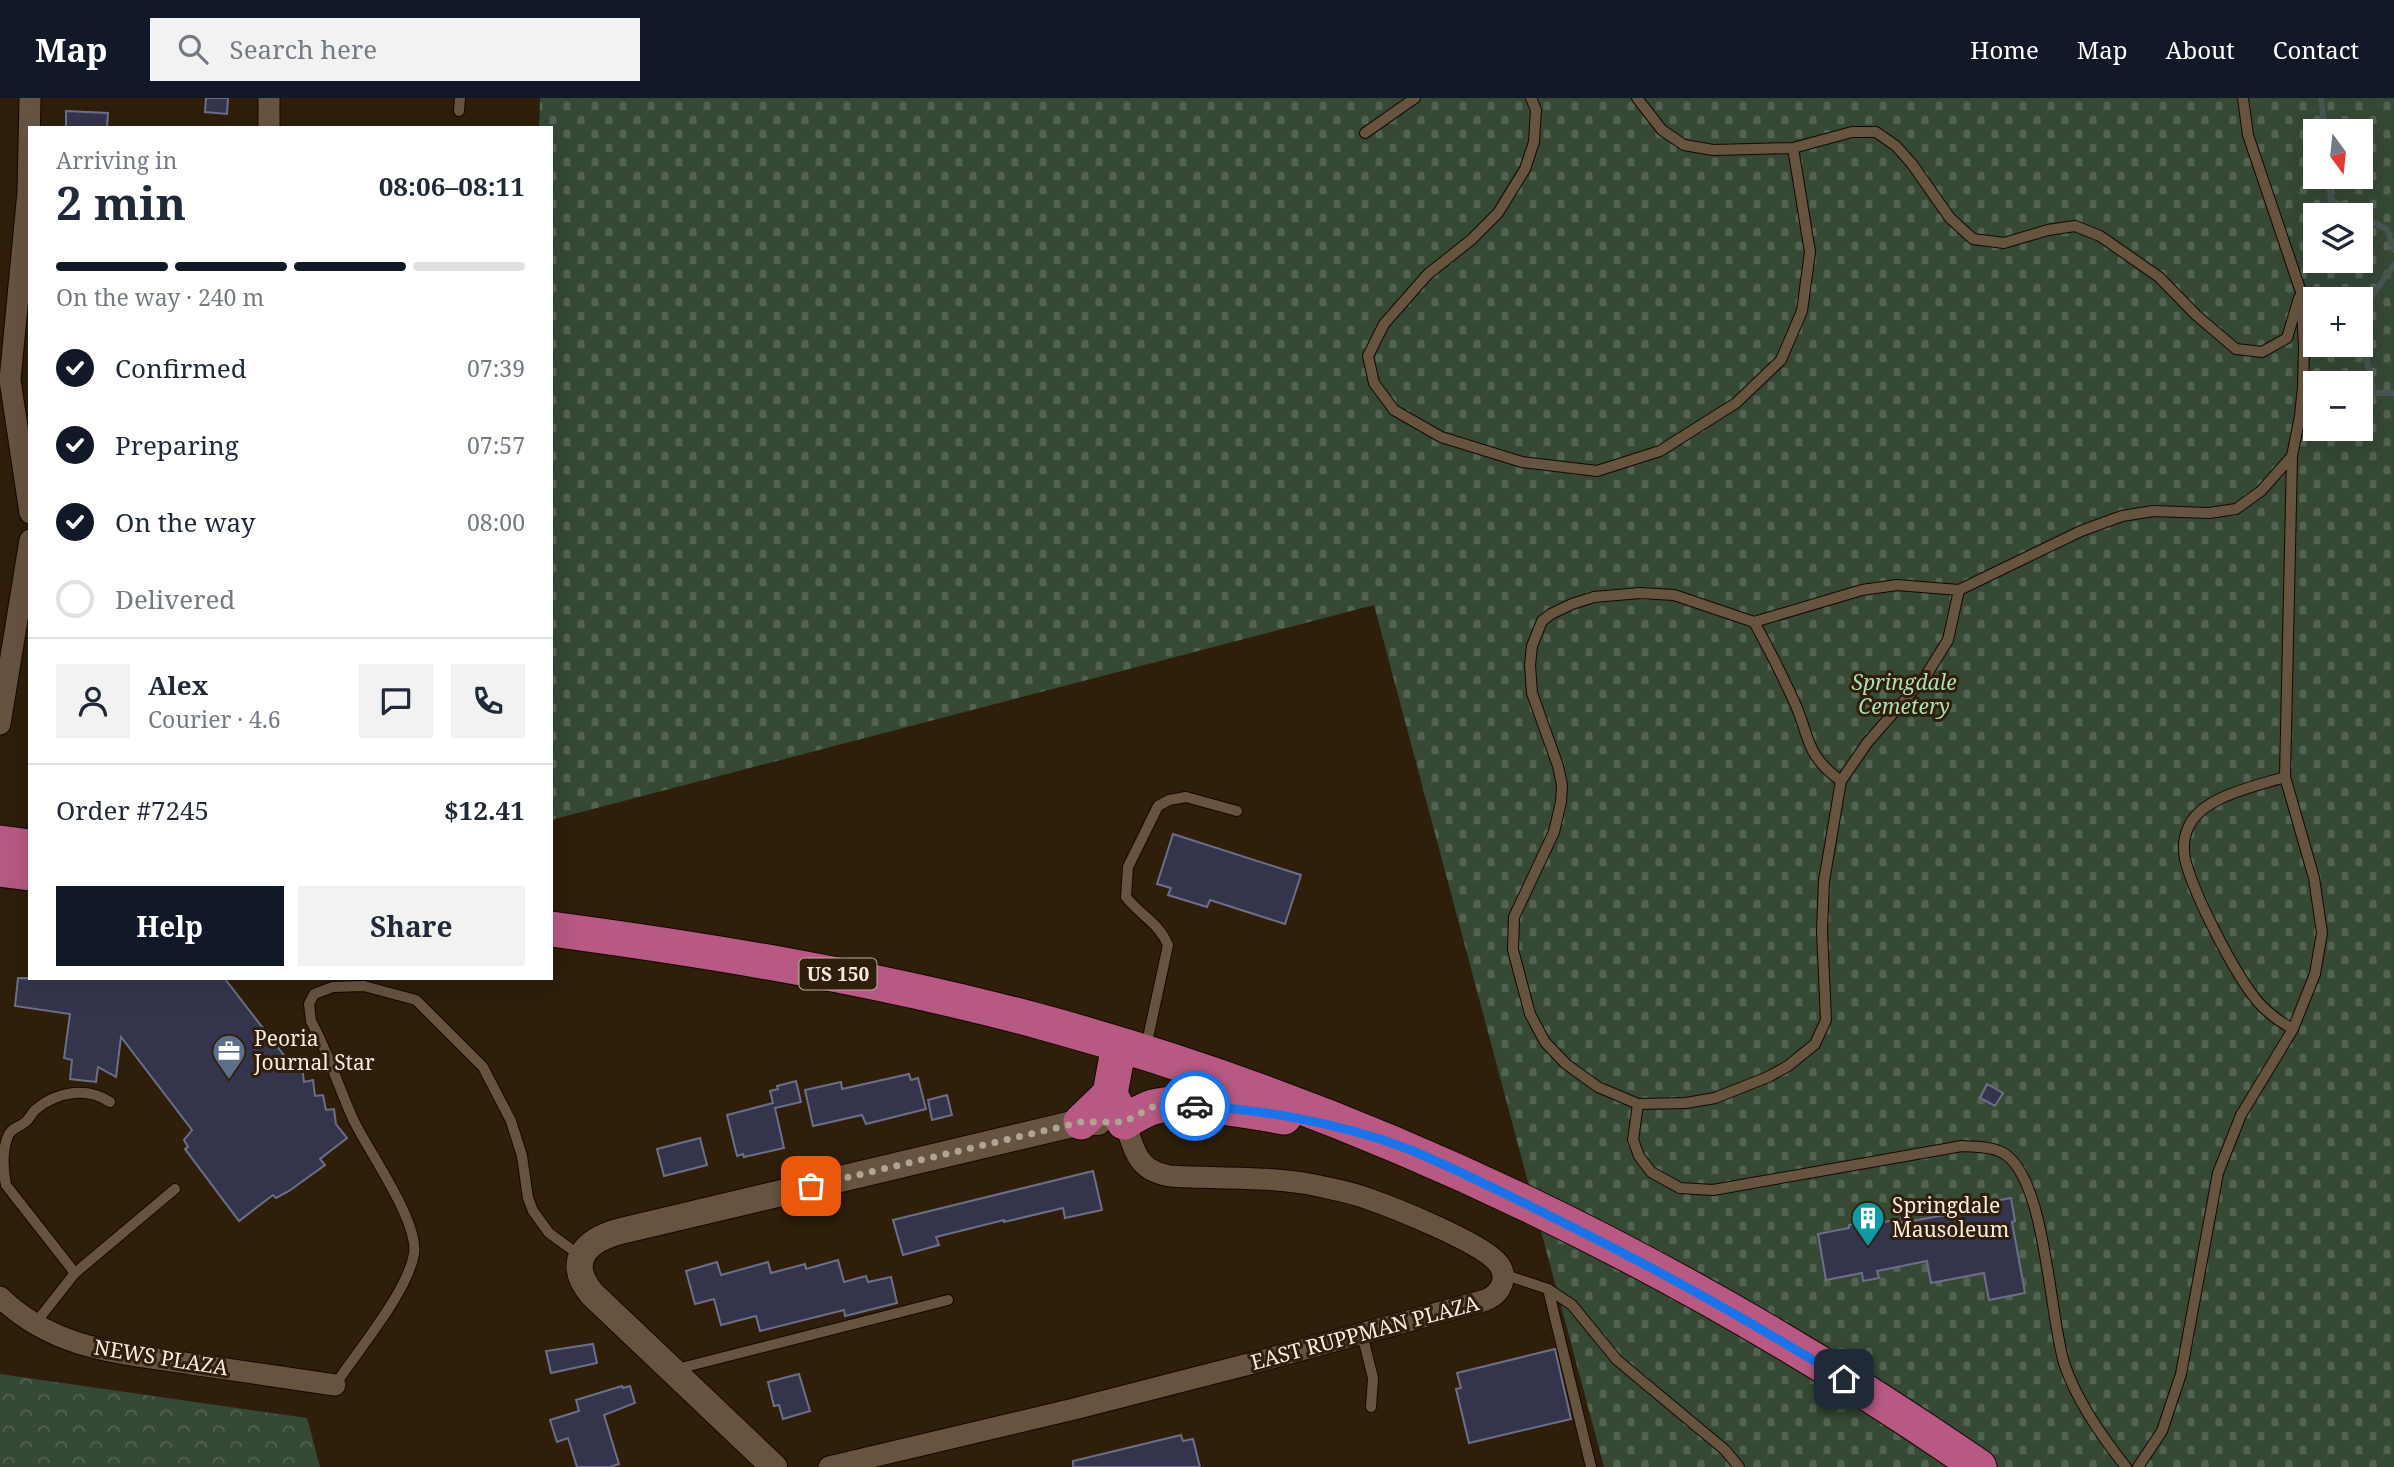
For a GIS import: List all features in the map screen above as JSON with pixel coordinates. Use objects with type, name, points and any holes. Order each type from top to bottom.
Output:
[{"type":"highway","points":[[0,843],[28,847]]},
{"type":"highway","points":[[0,869],[28,873]]},
{"type":"highway","name":"US 150","points":[[553,929],[743,957],[884,984],[1017,1015],[1264,1092],[1411,1151],[1623,1252],[1823,1366],[1979,1467]]},
{"type":"highway","points":[[1117,1108],[1131,1049]]},
{"type":"highway","points":[[1081,1122],[1117,1108],[1170,1105],[1221,1107],[1315,1123],[1411,1151]]},
{"type":"street","points":[[29,126],[30,98]]},
{"type":"street","points":[[268,126],[269,98]]},
{"type":"street","points":[[28,192],[13,381],[28,497]]},
{"type":"street","points":[[0,724],[28,552]]},
{"type":"street","points":[[1117,1108],[1140,1162],[1151,1171],[1170,1176],[1311,1184],[1364,1198],[1471,1245],[1496,1261],[1503,1274]]},
{"type":"street","points":[[774,1467],[587,1288],[580,1273],[582,1257],[594,1241],[612,1233],[1081,1122]]},
{"type":"street","name":"EAST RUPPMAN PLAZA","points":[[829,1467],[1074,1409],[1486,1300],[1500,1289],[1503,1274]]},
{"type":"street","name":"NEWS PLAZA","points":[[0,1297],[34,1325],[71,1342],[98,1350],[335,1385]]},
{"type":"lane","points":[[459,111],[460,98]]},
{"type":"lane","points":[[1365,132],[1416,98]]},
{"type":"lane","points":[[1531,98],[1536,124],[1534,142],[1525,169],[1498,213],[1471,240],[1428,274],[1384,324],[1368,356],[1374,383],[1394,410],[1441,437],[1522,462],[1597,471],[1660,451],[1736,403],[1781,360],[1802,311],[1810,252],[1793,148]]},
{"type":"lane","points":[[1637,98],[1662,130],[1684,145],[1713,150],[1793,148],[1852,132],[1876,132],[1896,146],[1950,218],[1973,239],[2004,243],[2048,229],[2075,226],[2100,236],[2159,277],[2196,315],[2236,349],[2262,352],[2287,338],[2301,292]]},
{"type":"lane","points":[[2137,1467],[2162,1432],[2181,1374],[2218,1173],[2241,1115],[2293,1029],[2315,974],[2322,933],[2314,878],[2285,777],[2292,456],[2303,387],[2301,292],[2248,135],[2243,98]]},
{"type":"lane","points":[[1959,590],[1948,640],[1925,677],[1867,743],[1841,781],[1824,881],[1822,931],[1826,1020],[1815,1044],[1778,1071],[1715,1098],[1686,1103],[1639,1104],[1598,1087],[1566,1064],[1545,1042],[1530,1014],[1513,950],[1514,918],[1554,832],[1561,802],[1562,785],[1558,766],[1532,693],[1532,646],[1542,621],[1572,604],[1610,595],[1674,595],[1754,622],[1862,590],[1897,585],[1959,590],[2081,531],[2122,516],[2153,511],[2209,513],[2236,509],[2261,492],[2292,456]]},
{"type":"lane","points":[[1754,622],[1795,703],[1808,745],[1822,767],[1841,781]]},
{"type":"lane","points":[[2285,777],[2236,791],[2214,802],[2197,813],[2188,826],[2184,842],[2185,858],[2201,898],[2241,977],[2258,1001],[2280,1022],[2293,1029]]},
{"type":"lane","points":[[1131,1049],[1168,945],[1162,930],[1126,897],[1128,867],[1158,806],[1169,800],[1186,797],[1237,811]]},
{"type":"lane","points":[[335,1385],[408,1276],[414,1240],[400,1205],[354,1120],[311,1021],[309,1004],[314,995],[333,987],[364,986],[416,1000],[483,1067],[512,1121],[533,1212],[549,1233],[582,1257]]},
{"type":"lane","points":[[75,1273],[6,1185],[5,1147],[9,1133],[16,1126],[23,1124],[35,1110],[65,1094],[98,1094],[110,1102]]},
{"type":"lane","points":[[1639,1104],[1633,1140],[1639,1156],[1651,1172],[1680,1188],[1713,1190],[1962,1146],[2001,1151],[2018,1166],[2039,1228],[2064,1364],[2075,1390],[2098,1429],[2126,1467]]},
{"type":"lane","points":[[34,1325],[75,1273],[176,1189]]},
{"type":"lane","points":[[1503,1274],[1548,1289],[1572,1305],[1617,1360],[1725,1450],[1739,1467]]},
{"type":"lane","points":[[1548,1289],[1591,1467]]},
{"type":"lane","points":[[670,1370],[948,1300]]},
{"type":"lane","points":[[1362,1334],[1373,1378],[1371,1407]]},
{"type":"green space","name":"Springdale Cemetery","points":[[540,98],[2394,98],[2394,1467],[1604,1467],[1374,605],[553,819],[553,126],[539,126]]},
{"type":"green space","points":[[0,1374],[307,1418],[320,1467],[0,1467]]},
{"type":"building","points":[[206,98],[228,98],[227,114],[205,112]]},
{"type":"building","points":[[66,111],[108,113],[107,126],[66,126]]},
{"type":"building","points":[[1173,834],[1301,875],[1285,924],[1210,900],[1207,907],[1168,895],[1171,888],[1157,884]]},
{"type":"building","name":"Peoria Journal Star","points":[[18,978],[226,980],[293,1067],[302,1066],[304,1082],[313,1080],[315,1096],[323,1095],[326,1110],[334,1109],[336,1124],[347,1138],[320,1159],[325,1165],[289,1191],[276,1198],[273,1195],[239,1221],[185,1149],[188,1147],[184,1140],[192,1130],[121,1037],[116,1077],[98,1067],[96,1082],[70,1079],[72,1060],[64,1058],[70,1014],[15,1006]]},
{"type":"building","points":[[909,1074],[911,1080],[918,1078],[926,1109],[866,1124],[862,1115],[813,1126],[805,1090],[841,1082],[842,1089]]},
{"type":"building","points":[[796,1081],[801,1102],[775,1108],[784,1148],[744,1157],[743,1154],[737,1156],[727,1115],[773,1103],[770,1091],[778,1089],[777,1086]]},
{"type":"building","points":[[1987,1084],[2003,1093],[1995,1106],[1980,1098]]},
{"type":"building","points":[[947,1095],[952,1115],[932,1120],[928,1100]]},
{"type":"building","points":[[700,1138],[707,1165],[664,1176],[657,1149]]},
{"type":"building","points":[[1093,1171],[1102,1210],[1065,1218],[1063,1208],[1004,1220],[936,1237],[939,1245],[903,1255],[893,1220]]},
{"type":"building","name":"Springdale Mausoleum","points":[[2011,1198],[2015,1221],[2012,1222],[2025,1293],[1989,1300],[1984,1273],[1931,1283],[1927,1261],[1877,1271],[1879,1278],[1863,1281],[1862,1273],[1826,1280],[1818,1234],[1868,1221],[1869,1225],[1900,1219],[1901,1223],[1973,1210],[1972,1205]]},
{"type":"building","points":[[838,1260],[844,1282],[866,1276],[868,1282],[891,1277],[897,1303],[845,1316],[844,1310],[760,1331],[756,1316],[721,1325],[714,1299],[695,1304],[686,1271],[717,1262],[721,1275],[768,1262],[771,1273],[805,1264],[806,1269]]},
{"type":"building","points":[[593,1344],[597,1363],[551,1373],[546,1351]]},
{"type":"building","points":[[1555,1349],[1571,1419],[1469,1443],[1456,1389],[1461,1388],[1457,1373]]},
{"type":"building","points":[[799,1374],[810,1411],[783,1419],[779,1405],[774,1406],[768,1382]]},
{"type":"building","points":[[630,1386],[635,1403],[604,1415],[619,1464],[610,1467],[577,1467],[568,1438],[557,1442],[550,1420],[579,1411],[576,1400]]},
{"type":"building","points":[[1181,1435],[1183,1441],[1193,1439],[1200,1467],[1073,1467],[1073,1461]]},
{"type":"waterway","points":[[2321,98],[2324,119]]},
{"type":"waterway","points":[[2330,189],[2331,200],[2337,203]]},
{"type":"waterway","points":[[2373,222],[2387,229],[2394,250]]},
{"type":"waterway","points":[[2373,294],[2394,265]]},
{"type":"waterway","points":[[2366,357],[2374,393],[2394,393]]},
{"type":"way so far","points":[[811,1186],[1081,1122],[1124,1122],[1152,1107],[1195,1106]]},
{"type":"place","name":"Peoria Journal Star","points":[[229,1081]]},
{"type":"place","name":"Springdale Mausoleum","points":[[1868,1248]]},
{"type":"route","points":[[1195,1106],[1221,1107],[1315,1123],[1411,1151],[1623,1252],[1844,1379]]}]
